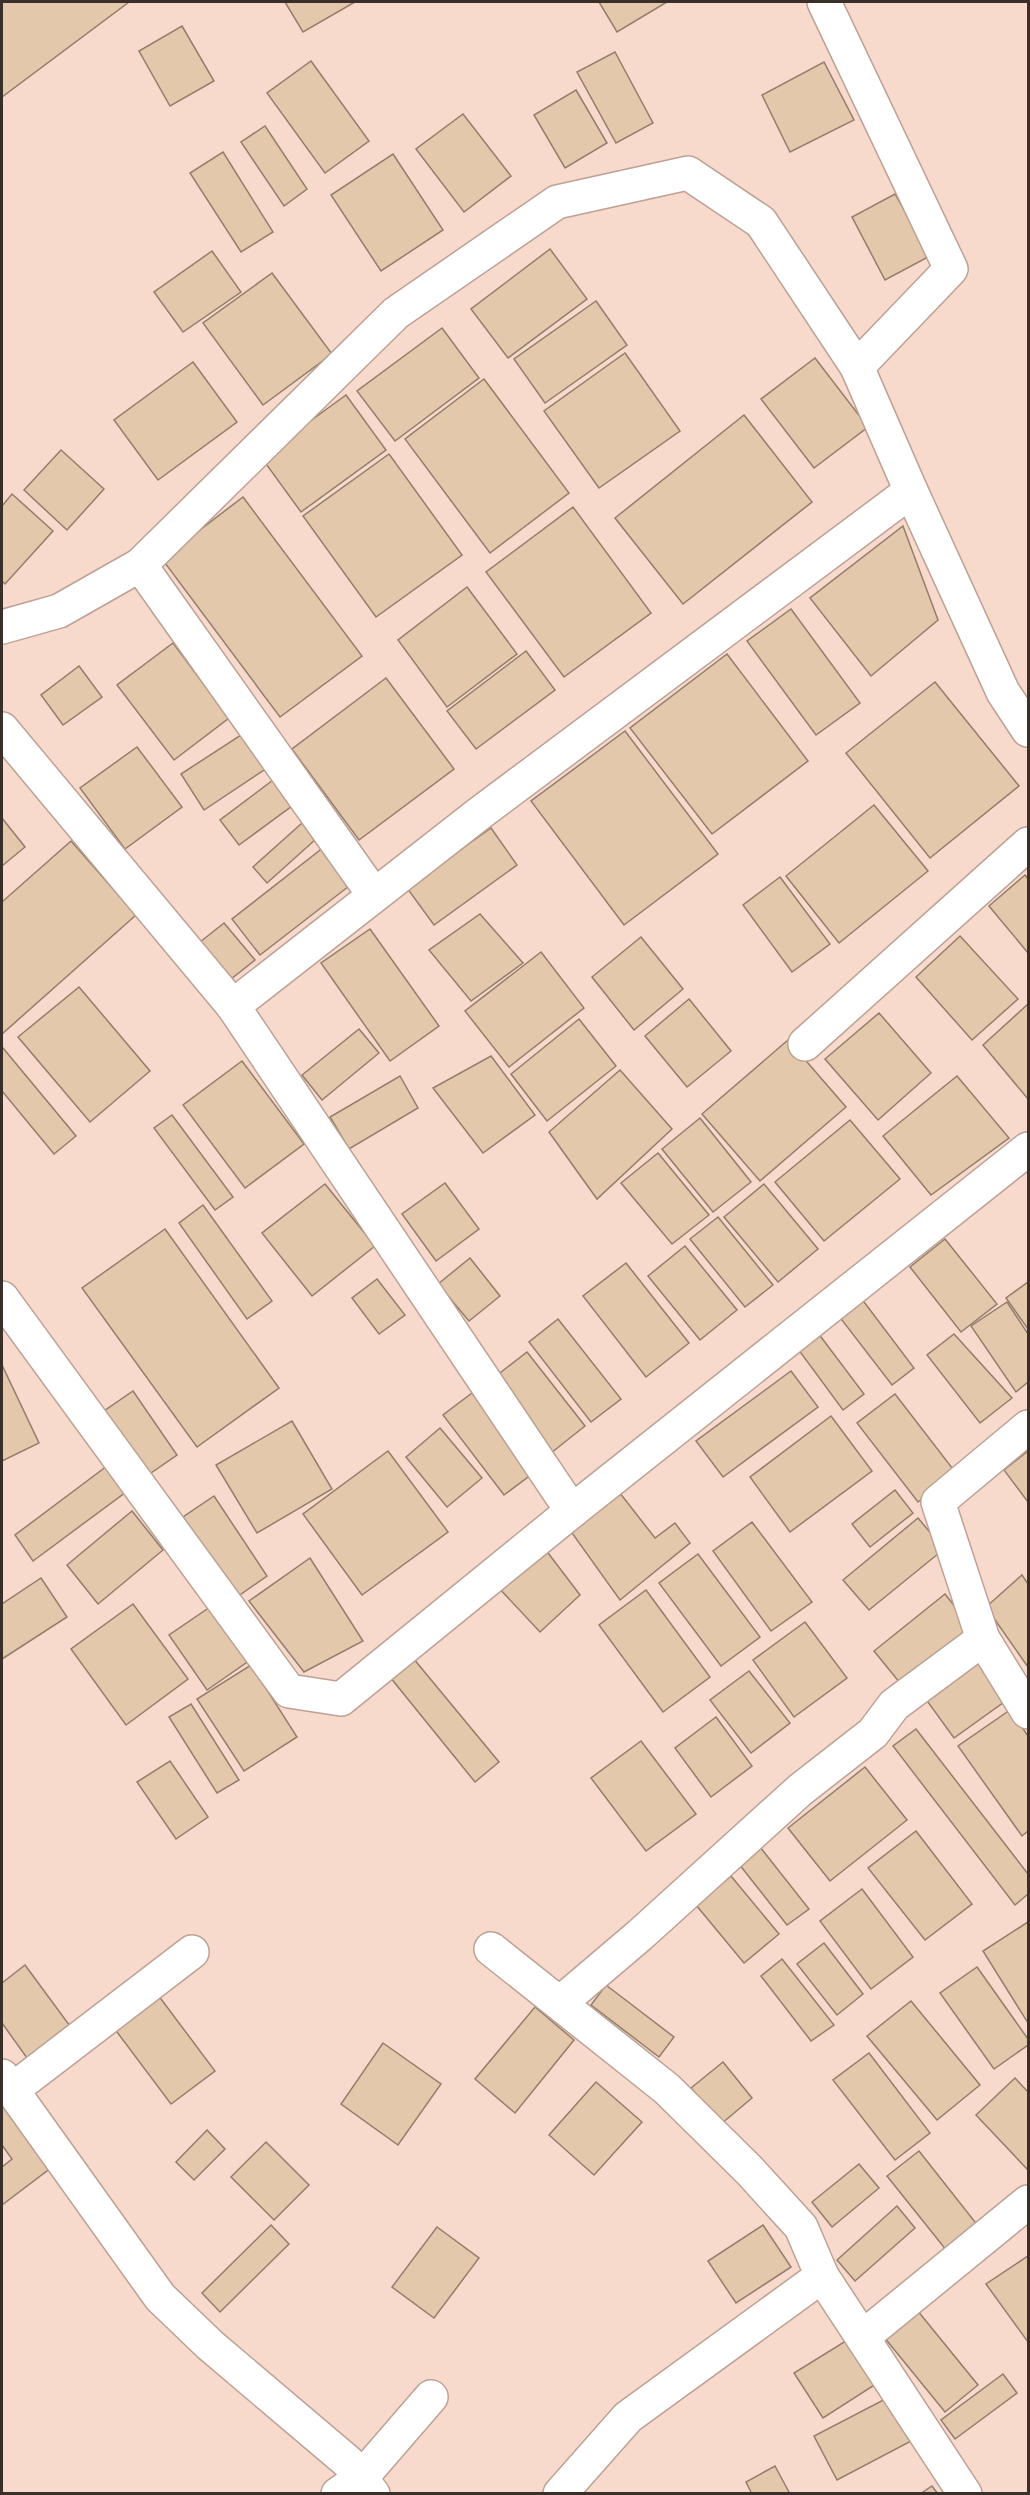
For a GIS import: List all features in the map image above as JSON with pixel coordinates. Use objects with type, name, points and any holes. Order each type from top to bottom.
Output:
[{"type":"street","points":[[824,2],[951,269],[857,368]]},
{"type":"street","points":[[2,627],[58,610],[140,565],[396,313],[558,202],[688,173],[761,222],[857,368],[910,491],[1003,692],[1029,730]]},
{"type":"street","points":[[233,1006],[374,895],[910,491]]},
{"type":"street","points":[[140,565],[374,895]]},
{"type":"street","points":[[2,729],[233,1006],[572,1510]]},
{"type":"street","points":[[805,1044],[1029,844]]},
{"type":"street","points":[[2,1298],[290,1691],[341,1699],[572,1510],[1029,1149]]},
{"type":"street","points":[[1029,1427],[938,1502],[984,1639],[1029,1712]]},
{"type":"street","points":[[560,2002],[640,1935],[800,1790],[873,1733],[894,1705],[984,1639]]},
{"type":"street","points":[[491,1949],[667,2089],[750,2170],[801,2227],[822,2276],[864,2336],[965,2493]]},
{"type":"street","points":[[192,1952],[7,2083],[160,2296],[210,2345],[348,2462],[357,2488]]},
{"type":"street","points":[[864,2336],[1029,2202]]},
{"type":"street","points":[[560,2493],[628,2417],[822,2276]]},
{"type":"street","points":[[357,2488],[431,2397]]},
{"type":"building","points":[[2,2],[129,2],[2,97]]},
{"type":"building","points":[[285,2],[355,2],[303,32]]},
{"type":"building","points":[[599,2],[667,2],[617,32]]},
{"type":"building","points":[[182,26],[214,81],[170,106],[139,51]]},
{"type":"building","points":[[615,52],[653,123],[616,143],[577,72]]},
{"type":"building","points":[[311,61],[369,141],[325,173],[267,93]]},
{"type":"building","points":[[824,62],[854,120],[790,152],[762,95]]},
{"type":"building","points":[[576,90],[607,143],[565,168],[534,115]]},
{"type":"building","points":[[463,114],[511,176],[464,212],[416,149]]},
{"type":"building","points":[[265,126],[307,189],[284,206],[241,142]]},
{"type":"building","points":[[223,152],[273,232],[241,252],[190,173]]},
{"type":"building","points":[[393,154],[443,230],[381,271],[331,195]]},
{"type":"building","points":[[895,194],[930,256],[885,280],[852,217]]},
{"type":"building","points":[[550,249],[587,299],[508,358],[471,309]]},
{"type":"building","points":[[212,251],[241,292],[183,332],[154,292]]},
{"type":"building","points":[[272,273],[332,354],[263,405],[203,323]]},
{"type":"building","points":[[596,301],[627,345],[545,403],[514,359]]},
{"type":"building","points":[[442,328],[479,378],[395,441],[357,391]]},
{"type":"building","points":[[625,353],[680,431],[599,488],[544,411]]},
{"type":"building","points":[[815,358],[868,427],[814,468],[761,399]]},
{"type":"building","points":[[193,362],[237,422],[158,480],[114,420]]},
{"type":"building","points":[[484,379],[569,493],[490,553],[405,439]]},
{"type":"building","points":[[346,395],[386,450],[301,512],[261,457]]},
{"type":"building","points":[[744,415],[812,502],[683,604],[615,518]]},
{"type":"building","points":[[61,450],[104,489],[67,530],[24,490]]},
{"type":"building","points":[[389,454],[462,555],[376,617],[303,516]]},
{"type":"building","points":[[12,494],[53,531],[5,584],[2,581],[2,506]]},
{"type":"building","points":[[243,497],[362,656],[280,717],[162,559]]},
{"type":"building","points":[[573,507],[651,613],[564,677],[486,572]]},
{"type":"building","points":[[903,526],[938,620],[871,676],[810,598]]},
{"type":"building","points":[[467,587],[517,654],[447,707],[398,640]]},
{"type":"building","points":[[791,609],[860,703],[816,735],[747,641]]},
{"type":"building","points":[[173,643],[229,718],[174,760],[117,685]]},
{"type":"building","points":[[526,651],[555,690],[476,749],[447,711]]},
{"type":"building","points":[[727,654],[808,761],[712,834],[630,728]]},
{"type":"building","points":[[79,666],[102,697],[63,725],[41,695]]},
{"type":"building","points":[[386,678],[454,769],[359,840],[292,749]]},
{"type":"building","points":[[935,682],[1019,786],[930,858],[846,753]]},
{"type":"building","points":[[625,731],[718,854],[624,925],[531,801]]},
{"type":"building","points":[[244,733],[267,768],[204,810],[181,774]]},
{"type":"building","points":[[137,747],[182,807],[125,849],[80,788]]},
{"type":"building","points":[[277,777],[296,803],[239,845],[220,820]]},
{"type":"building","points":[[874,805],[928,871],[839,943],[786,876]]},
{"type":"building","points":[[2,818],[25,847],[2,866]]},
{"type":"building","points":[[302,823],[316,839],[267,883],[253,867]]},
{"type":"building","points":[[491,828],[517,865],[434,925],[407,888]]},
{"type":"building","points":[[71,841],[136,915],[2,1034],[2,902]]},
{"type":"building","points":[[324,847],[353,883],[260,955],[232,919]]},
{"type":"building","points":[[1025,875],[1028,879],[1028,953],[989,906]]},
{"type":"building","points":[[780,877],[830,944],[792,972],[743,905]]},
{"type":"building","points":[[480,914],[523,963],[471,1001],[429,950]]},
{"type":"building","points":[[224,923],[255,960],[226,983],[195,946]]},
{"type":"building","points":[[370,929],[439,1026],[390,1061],[321,963]]},
{"type":"building","points":[[960,936],[1018,999],[972,1040],[916,977]]},
{"type":"building","points":[[641,937],[683,989],[634,1030],[592,977]]},
{"type":"building","points":[[541,952],[584,1008],[509,1067],[465,1011]]},
{"type":"building","points":[[79,987],[150,1071],[90,1122],[18,1037]]},
{"type":"building","points":[[689,999],[731,1051],[687,1087],[645,1036]]},
{"type":"building","points":[[1028,1004],[1028,1099],[983,1045]]},
{"type":"building","points":[[879,1013],[931,1073],[878,1120],[825,1059]]},
{"type":"building","points":[[579,1019],[616,1066],[547,1121],[511,1074]]},
{"type":"building","points":[[359,1029],[379,1053],[322,1100],[302,1075]]},
{"type":"building","points":[[788,1040],[846,1107],[760,1181],[702,1114]]},
{"type":"building","points":[[3,1048],[76,1136],[54,1154],[2,1091]]},
{"type":"building","points":[[491,1056],[535,1115],[483,1153],[433,1088]]},
{"type":"building","points":[[242,1061],[304,1144],[245,1188],[183,1105]]},
{"type":"building","points":[[620,1070],[672,1129],[597,1199],[549,1132]]},
{"type":"building","points":[[400,1076],[418,1108],[349,1149],[330,1117]]},
{"type":"building","points":[[957,1076],[1009,1138],[931,1195],[883,1136]]},
{"type":"building","points":[[172,1115],[233,1197],[215,1210],[154,1128]]},
{"type":"building","points":[[700,1118],[751,1182],[713,1212],[662,1149]]},
{"type":"building","points":[[850,1120],[900,1179],[824,1241],[775,1182]]},
{"type":"building","points":[[658,1153],[709,1215],[672,1244],[621,1183]]},
{"type":"building","points":[[445,1183],[479,1229],[436,1261],[402,1214]]},
{"type":"building","points":[[325,1184],[375,1246],[312,1296],[262,1233]]},
{"type":"building","points":[[764,1184],[818,1249],[778,1282],[724,1217]]},
{"type":"building","points":[[203,1205],[272,1301],[247,1319],[179,1223]]},
{"type":"building","points":[[718,1217],[773,1285],[745,1307],[690,1239]]},
{"type":"building","points":[[165,1229],[279,1388],[197,1447],[82,1288]]},
{"type":"building","points":[[945,1239],[997,1304],[961,1332],[910,1267]]},
{"type":"building","points":[[685,1246],[737,1310],[700,1340],[648,1276]]},
{"type":"building","points":[[470,1258],[500,1296],[469,1321],[438,1284]]},
{"type":"building","points":[[626,1263],[689,1343],[646,1377],[583,1296]]},
{"type":"building","points":[[377,1279],[405,1315],[379,1334],[352,1298]]},
{"type":"building","points":[[1028,1282],[1028,1329],[1006,1298]]},
{"type":"building","points":[[858,1294],[914,1368],[892,1385],[835,1311]]},
{"type":"building","points":[[1007,1302],[1028,1334],[1028,1382],[1016,1392],[971,1326]]},
{"type":"building","points":[[558,1319],[621,1399],[591,1422],[529,1342]]},
{"type":"building","points":[[815,1329],[864,1394],[843,1410],[795,1345]]},
{"type":"building","points":[[954,1334],[1012,1398],[980,1423],[927,1355]]},
{"type":"building","points":[[527,1352],[585,1426],[546,1457],[487,1383]]},
{"type":"building","points":[[2,1365],[39,1443],[2,1461]]},
{"type":"building","points":[[791,1371],[818,1407],[723,1477],[696,1441]]},
{"type":"building","points":[[133,1391],[177,1455],[148,1475],[104,1411]]},
{"type":"building","points":[[472,1393],[532,1474],[504,1495],[443,1415]]},
{"type":"building","points":[[895,1394],[956,1473],[918,1502],[857,1423]]},
{"type":"building","points":[[831,1416],[872,1471],[790,1532],[750,1477]]},
{"type":"building","points":[[292,1421],[332,1489],[257,1533],[216,1465]]},
{"type":"building","points":[[440,1428],[482,1478],[447,1507],[406,1457]]},
{"type":"building","points":[[388,1451],[448,1532],[362,1595],[303,1514]]},
{"type":"building","points":[[1028,1451],[1028,1502],[1004,1470]]},
{"type":"building","points":[[107,1466],[126,1492],[33,1561],[15,1535]]},
{"type":"building","points":[[616,1488],[655,1538],[675,1523],[690,1543],[620,1600],[567,1526]]},
{"type":"building","points":[[895,1490],[913,1513],[870,1547],[852,1524]]},
{"type":"building","points":[[214,1496],[267,1576],[237,1597],[183,1517]]},
{"type":"building","points":[[132,1511],[163,1550],[98,1604],[67,1565]]},
{"type":"building","points":[[918,1518],[944,1549],[869,1610],[843,1580]]},
{"type":"building","points":[[752,1522],[812,1602],[771,1631],[713,1551]]},
{"type":"building","points":[[542,1545],[580,1595],[540,1632],[497,1586]]},
{"type":"building","points":[[698,1554],[760,1637],[721,1666],[659,1583]]},
{"type":"building","points":[[310,1558],[363,1641],[304,1672],[249,1601]]},
{"type":"building","points":[[1022,1575],[1028,1584],[1028,1667],[986,1607]]},
{"type":"building","points":[[41,1578],[67,1617],[2,1659],[2,1604]]},
{"type":"building","points":[[646,1590],[710,1677],[663,1712],[599,1625]]},
{"type":"building","points":[[945,1594],[971,1627],[900,1683],[874,1651]]},
{"type":"building","points":[[216,1603],[253,1658],[207,1690],[169,1635]]},
{"type":"building","points":[[133,1604],[188,1679],[126,1725],[71,1649]]},
{"type":"building","points":[[805,1622],[847,1678],[794,1717],[753,1660]]},
{"type":"building","points":[[982,1657],[1011,1697],[954,1738],[925,1698]]},
{"type":"building","points":[[413,1658],[499,1762],[475,1782],[390,1677]]},
{"type":"building","points":[[251,1665],[297,1737],[244,1771],[197,1699]]},
{"type":"building","points":[[749,1671],[790,1723],[751,1753],[710,1700]]},
{"type":"building","points":[[191,1704],[239,1780],[217,1793],[169,1717]]},
{"type":"building","points":[[1010,1710],[1028,1736],[1028,1831],[1022,1836],[958,1746]]},
{"type":"building","points":[[716,1717],[752,1766],[711,1797],[675,1748]]},
{"type":"building","points":[[916,1729],[1028,1874],[1028,1894],[1015,1905],[893,1746]]},
{"type":"building","points":[[641,1741],[696,1814],[646,1851],[591,1778]]},
{"type":"building","points":[[170,1761],[208,1817],[176,1839],[137,1782]]},
{"type":"building","points":[[865,1767],[907,1820],[830,1881],[788,1828]]},
{"type":"building","points":[[916,1831],[972,1904],[925,1940],[868,1868]]},
{"type":"building","points":[[760,1847],[809,1909],[787,1925],[739,1864]]},
{"type":"building","points":[[731,1876],[779,1934],[744,1963],[696,1905]]},
{"type":"building","points":[[862,1889],[913,1957],[871,1989],[820,1921]]},
{"type":"building","points":[[1028,1922],[1028,2023],[983,1951]]},
{"type":"building","points":[[824,1943],[863,1994],[837,2015],[797,1964]]},
{"type":"building","points":[[782,1959],[834,2025],[811,2041],[761,1976]]},
{"type":"building","points":[[25,1965],[70,2026],[27,2058],[2,2023],[2,1983]]},
{"type":"building","points":[[977,1967],[1028,2039],[1028,2045],[994,2069],[940,1993]]},
{"type":"building","points":[[606,1985],[674,2037],[659,2057],[591,2005]]},
{"type":"building","points":[[158,1995],[215,2071],[171,2104],[114,2028]]},
{"type":"building","points":[[911,2001],[980,2085],[937,2120],[867,2036]]},
{"type":"building","points":[[535,2007],[574,2040],[515,2113],[475,2079]]},
{"type":"building","points":[[383,2043],[441,2084],[398,2145],[341,2104]]},
{"type":"building","points":[[869,2053],[930,2133],[895,2160],[833,2080]]},
{"type":"building","points":[[723,2062],[752,2098],[721,2124],[691,2088]]},
{"type":"building","points":[[1015,2078],[1028,2092],[1028,2170],[976,2115]]},
{"type":"building","points":[[596,2082],[642,2122],[594,2175],[549,2135]]},
{"type":"building","points":[[2,2093],[56,2164],[2,2205],[2,2167],[12,2159],[2,2145]]},
{"type":"building","points":[[207,2130],[225,2149],[194,2180],[176,2162]]},
{"type":"building","points":[[266,2142],[309,2185],[274,2220],[231,2177]]},
{"type":"building","points":[[919,2151],[979,2227],[947,2251],[887,2176]]},
{"type":"building","points":[[859,2164],[879,2188],[832,2227],[812,2202]]},
{"type":"building","points":[[897,2206],[915,2228],[855,2281],[837,2260]]},
{"type":"building","points":[[271,2225],[289,2244],[220,2312],[202,2293]]},
{"type":"building","points":[[763,2225],[791,2267],[736,2303],[708,2261]]},
{"type":"building","points":[[437,2227],[479,2258],[434,2318],[392,2287]]},
{"type":"building","points":[[1028,2256],[1028,2342],[986,2284]]},
{"type":"building","points":[[917,2310],[978,2385],[945,2412],[884,2337]]},
{"type":"building","points":[[849,2339],[876,2384],[823,2418],[794,2373]]},
{"type":"building","points":[[1003,2374],[1017,2393],[955,2439],[941,2420]]},
{"type":"building","points":[[893,2395],[915,2439],[837,2480],[814,2436]]},
{"type":"building","points":[[775,2466],[790,2494],[752,2494],[746,2482]]},
{"type":"building","points":[[932,2486],[938,2494],[920,2494]]}]
